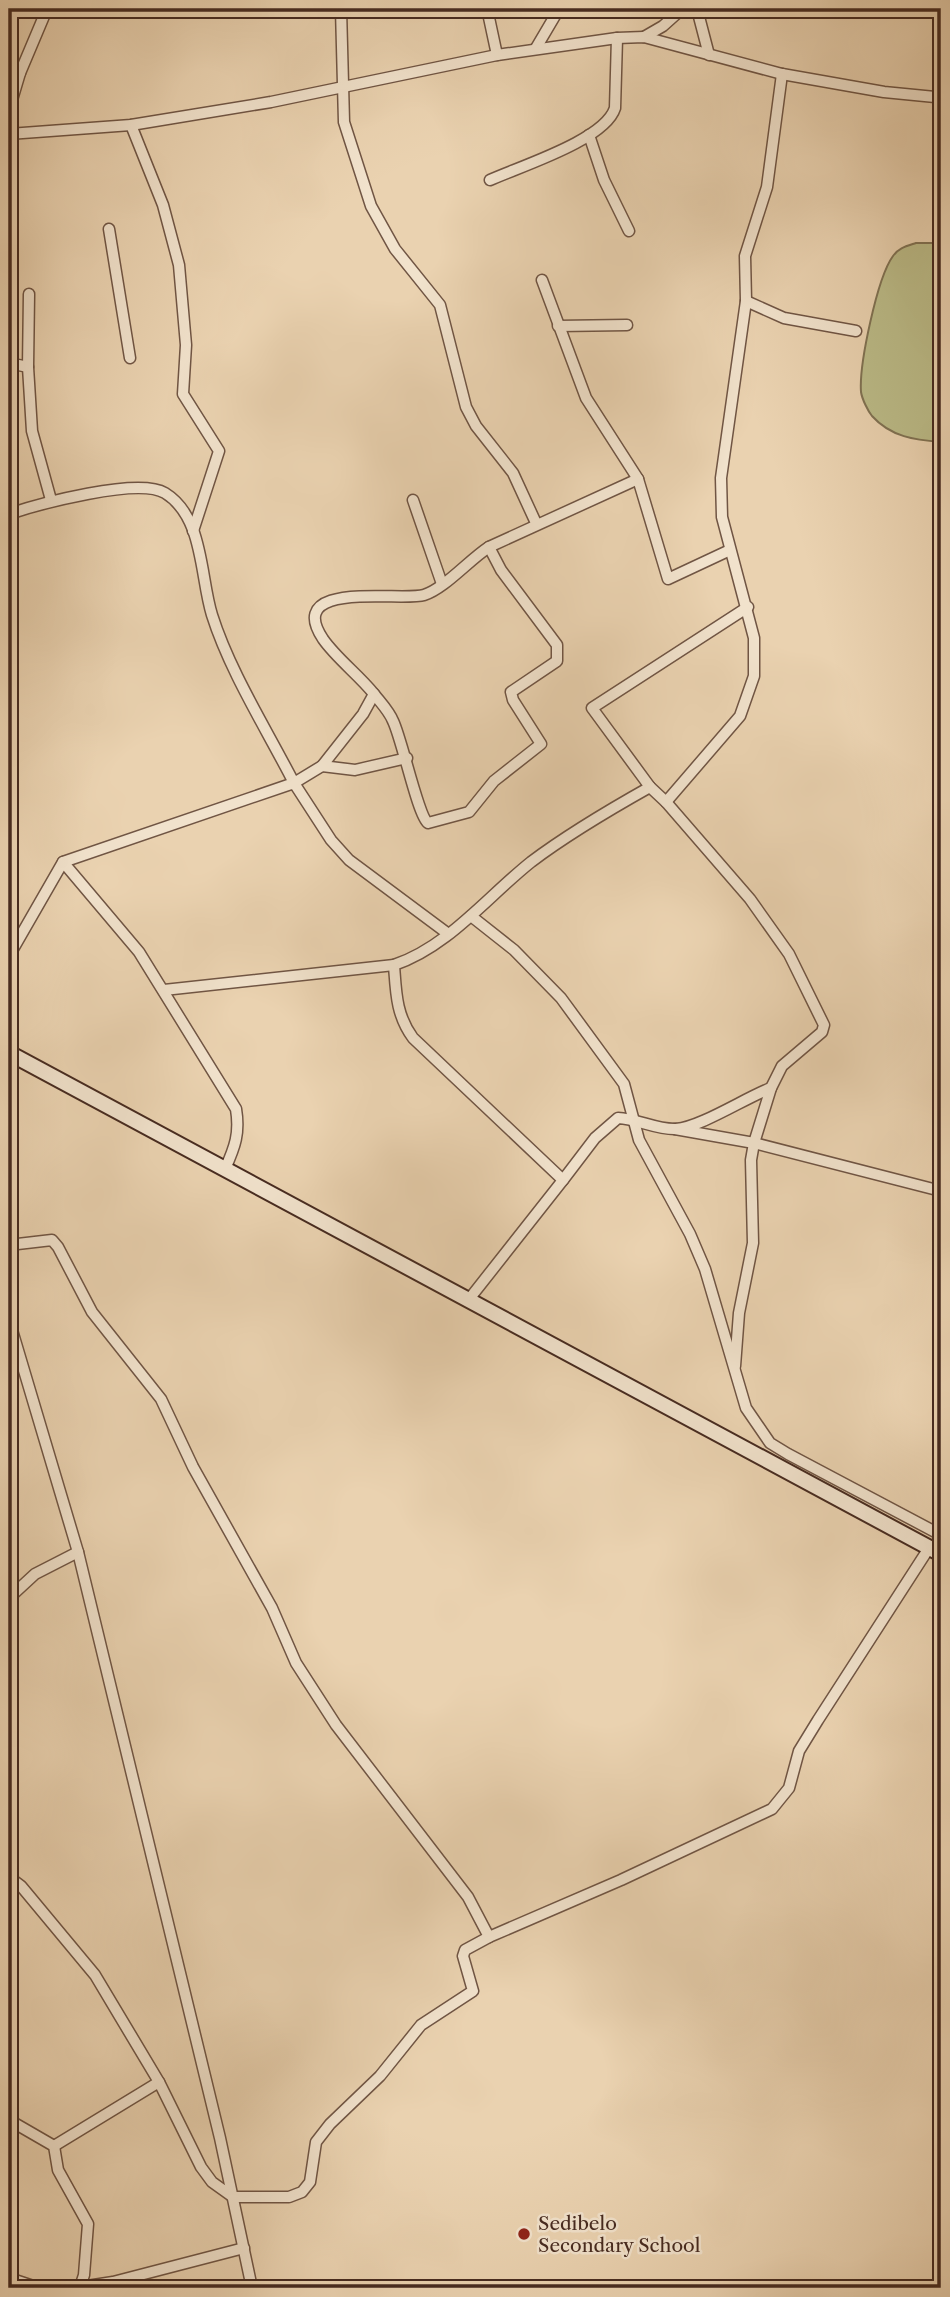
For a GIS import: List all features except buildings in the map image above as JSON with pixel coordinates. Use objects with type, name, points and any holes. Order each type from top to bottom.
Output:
[{"type":"main road","points":[[9,1053],[470,1298],[736,1446],[935,1551]]},
{"type":"street","points":[[9,110],[20,73],[47,9]]},
{"type":"street","points":[[341,9],[341,88],[347,133],[380,226],[440,305],[466,407],[476,426],[513,473],[536,523]]},
{"type":"street","points":[[484,9],[488,13],[497,55]]},
{"type":"street","points":[[536,48],[559,9]]},
{"type":"street","points":[[644,37],[663,26],[682,9]]},
{"type":"street","points":[[697,9],[709,55]]},
{"type":"street","points":[[9,134],[131,125],[341,88],[536,48],[617,38],[644,37],[782,74],[884,92],[935,97],[941,91]]},
{"type":"street","points":[[490,180],[589,135],[612,118],[615,108],[617,38]]},
{"type":"street","points":[[9,69],[20,73]]},
{"type":"street","points":[[666,802],[709,756],[740,716],[748,699],[754,660],[748,607],[722,517],[722,478],[746,301],[746,256],[767,187],[782,74]]},
{"type":"street","points":[[131,125],[163,205],[179,265],[186,345],[183,394],[219,451],[193,531]]},
{"type":"street","points":[[589,135],[604,180],[629,232]]},
{"type":"street","points":[[108,229],[131,358]]},
{"type":"street","points":[[542,279],[594,413],[638,479],[667,579],[730,550]]},
{"type":"street","points":[[29,294],[28,368],[32,431],[51,500]]},
{"type":"street","points":[[746,301],[784,318],[856,331]]},
{"type":"street","points":[[558,326],[628,325]]},
{"type":"street","points":[[9,363],[28,368]]},
{"type":"street","points":[[489,547],[501,570],[557,645],[558,661],[511,692],[513,700],[541,744],[494,781],[469,812],[435,823],[423,820],[407,758],[390,714],[323,640],[317,628],[319,608],[326,601],[338,598],[420,596],[442,584],[489,547],[536,523],[638,479]]},
{"type":"street","points":[[9,514],[51,500],[124,489],[154,489],[163,492],[177,504],[193,531],[212,615],[294,783],[331,840],[349,860],[447,933]]},
{"type":"street","points":[[413,500],[442,584]]},
{"type":"street","points":[[735,1366],[739,1313],[753,1243],[751,1172],[754,1143],[771,1088],[790,1056],[822,1032],[824,1026],[789,954],[750,899],[650,787],[592,708],[748,607]]},
{"type":"street","points":[[9,956],[63,862],[294,783],[322,766],[363,714],[374,694]]},
{"type":"street","points":[[322,766],[355,770],[407,758]]},
{"type":"street","points":[[164,990],[394,965],[425,951],[471,916],[533,861],[589,822],[650,787]]},
{"type":"street","points":[[63,862],[124,932],[164,990],[236,1109],[239,1127],[237,1142],[225,1169]]},
{"type":"street","points":[[471,916],[514,950],[561,998],[624,1084],[639,1140],[690,1234],[705,1269],[746,1408],[770,1443],[941,1535]]},
{"type":"street","points":[[394,965],[398,1011],[402,1023],[413,1038],[563,1180]]},
{"type":"street","points":[[675,1129],[690,1125],[771,1088]]},
{"type":"street","points":[[470,1298],[606,1125],[618,1118],[634,1118],[675,1129],[754,1143],[941,1191]]},
{"type":"street","points":[[9,1245],[44,1239],[52,1240],[58,1247],[92,1312],[161,1399],[193,1467],[272,1608],[296,1663],[336,1725],[468,1897],[489,1937]]},
{"type":"street","points":[[9,1320],[78,1552],[233,2197],[252,2288]]},
{"type":"street","points":[[9,1877],[21,1886],[95,1975],[159,2082],[201,2168],[212,2182],[233,2197],[289,2197],[302,2192],[310,2182],[316,2142],[330,2124],[380,2076],[421,2025],[446,2006],[473,1991],[463,1956],[465,1950],[772,1809],[789,1788],[799,1751],[818,1720],[935,1551]]},
{"type":"street","points":[[9,1598],[35,1574],[78,1552]]},
{"type":"street","points":[[54,2146],[159,2082]]},
{"type":"street","points":[[9,2120],[54,2146]]},
{"type":"street","points":[[54,2146],[58,2170],[88,2224],[84,2275],[77,2288]]},
{"type":"street","points":[[77,2288],[113,2282],[244,2248]]},
{"type":"street","points":[[9,2277],[39,2288]]},
{"type":"green space","points":[[916,243],[941,243],[941,442],[913,438],[887,429],[870,414],[861,392],[866,343],[881,283],[895,253]]},
{"type":"place","name":"Sedibelo Secondary School","points":[[524,2234]]}]
